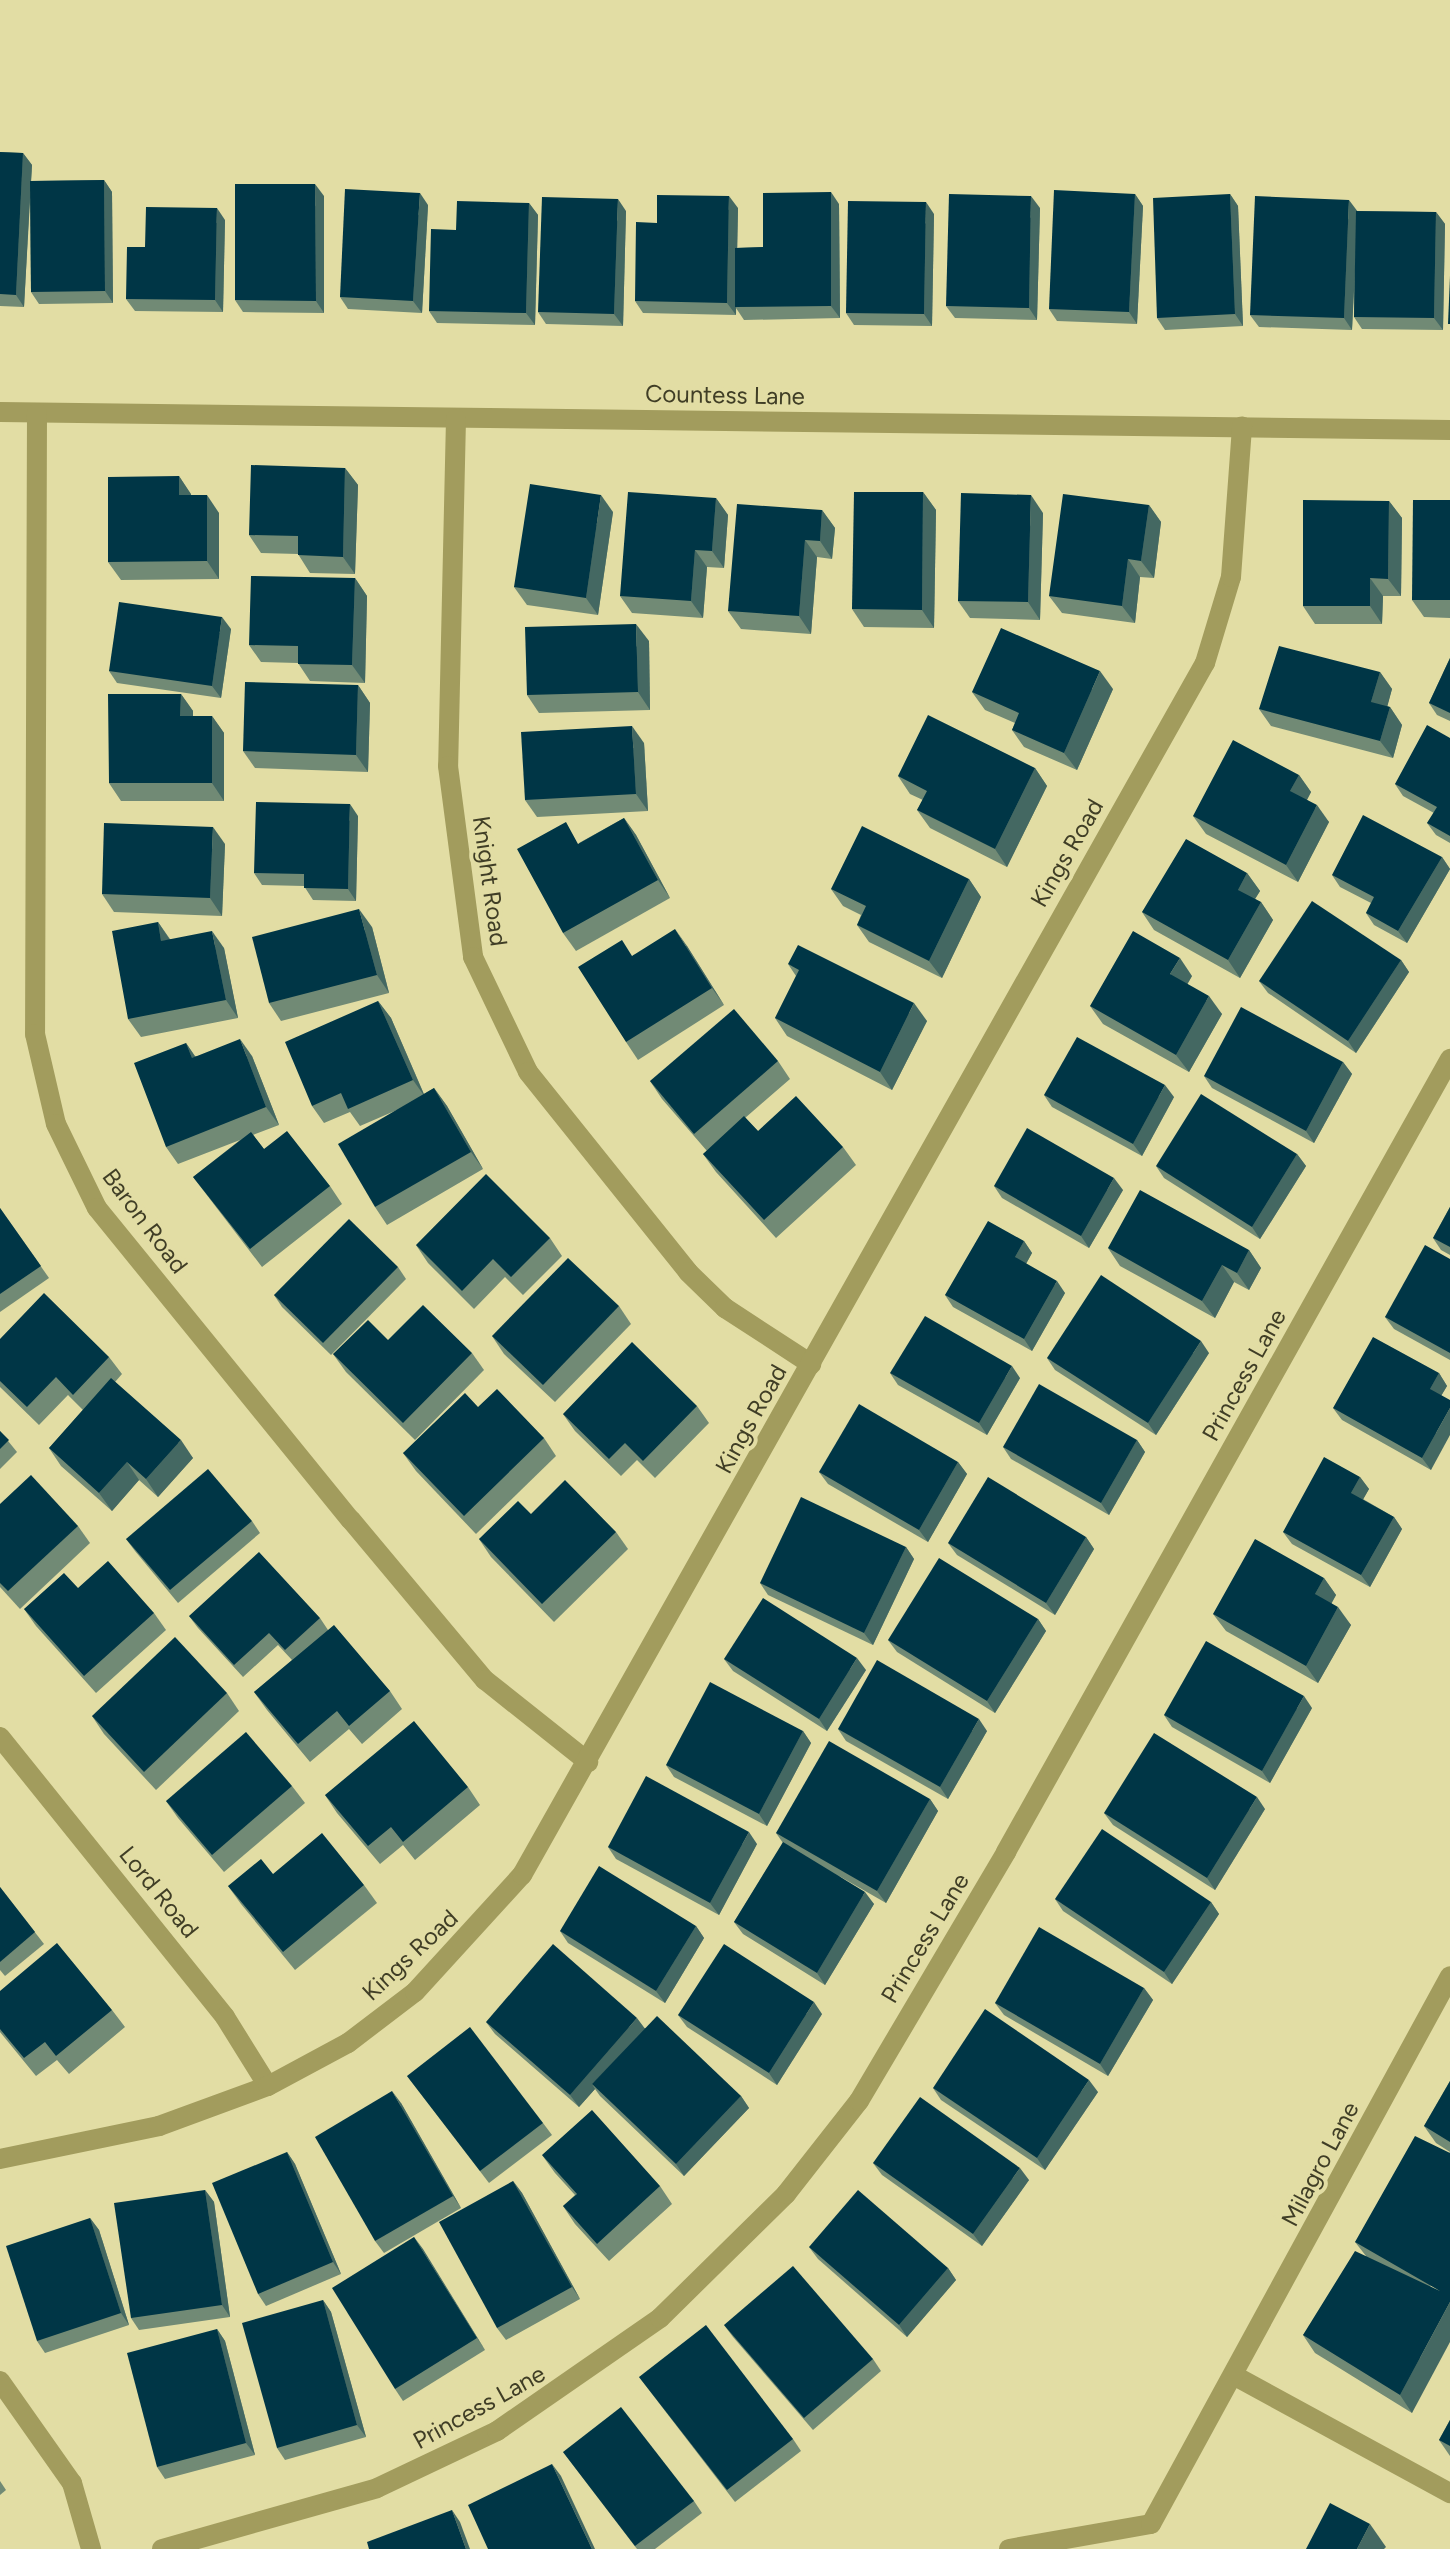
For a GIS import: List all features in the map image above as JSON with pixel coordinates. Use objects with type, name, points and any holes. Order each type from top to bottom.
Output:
[{"type":"street","name":"Countess Lane","points":[[0,412],[1450,430]]},
{"type":"street","name":"Baron Road","points":[[37,413],[31,851],[35,1034],[56,1124],[97,1208],[351,1520],[485,1680],[588,1762]]},
{"type":"street","name":"Knight Road","points":[[456,419],[448,766],[473,957],[528,1072],[678,1260],[725,1308],[811,1364]]},
{"type":"street","name":"Kings Road","points":[[0,2159],[102,2142],[268,2086],[348,2043],[469,1940],[522,1875],[1205,663],[1233,562],[1242,426]]},
{"type":"street","name":"Princess Lane","points":[[162,2549],[377,2488],[497,2431],[660,2318],[786,2194],[859,2101],[999,1865],[1450,1059]]},
{"type":"street","name":"Lord Road","points":[[0,1737],[225,2017],[268,2086]]},
{"type":"street","name":"Milagro Lane","points":[[1009,2549],[1151,2524],[1235,2376],[1450,1976]]},
{"type":"street","points":[[1235,2376],[1450,2493]]},
{"type":"street","points":[[0,2381],[72,2483],[91,2549]]},
{"type":"building","points":[[0,152],[23,153],[16,295],[0,294]]},
{"type":"building","points":[[104,180],[105,291],[31,292],[30,181]]},
{"type":"building","points":[[235,184],[315,184],[316,301],[235,300]]},
{"type":"building","points":[[345,189],[420,193],[413,301],[340,297]]},
{"type":"building","points":[[1054,190],[1135,194],[1129,312],[1049,309]]},
{"type":"building","points":[[831,192],[831,306],[735,307],[735,248],[763,247],[763,193]]},
{"type":"building","points":[[949,194],[1031,196],[1029,308],[946,306]]},
{"type":"building","points":[[1230,194],[1235,314],[1157,318],[1153,198]]},
{"type":"building","points":[[657,195],[729,196],[727,303],[635,301],[636,222],[657,223]]},
{"type":"building","points":[[1255,196],[1349,200],[1344,318],[1250,315]]},
{"type":"building","points":[[542,197],[618,199],[614,314],[538,312]]},
{"type":"building","points":[[457,201],[529,203],[526,313],[429,311],[431,229],[456,230]]},
{"type":"building","points":[[848,201],[926,202],[924,314],[846,313]]},
{"type":"building","points":[[146,207],[217,208],[215,300],[126,299],[127,247],[145,247]]},
{"type":"building","points":[[1356,211],[1436,212],[1434,318],[1354,317]]},
{"type":"building","points":[[1450,276],[1450,324],[1448,324]]},
{"type":"building","points":[[251,465],[345,468],[343,557],[298,555],[298,536],[249,535]]},
{"type":"building","points":[[179,476],[179,495],[207,495],[207,561],[108,562],[108,477]]},
{"type":"building","points":[[530,484],[601,495],[586,598],[514,587]]},
{"type":"building","points":[[628,492],[716,498],[712,551],[695,550],[691,601],[620,596]]},
{"type":"building","points":[[854,492],[923,492],[922,610],[852,609]]},
{"type":"building","points":[[961,493],[1031,495],[1028,602],[958,601]]},
{"type":"building","points":[[1063,494],[1149,505],[1141,561],[1128,559],[1122,606],[1049,596]]},
{"type":"building","points":[[1303,500],[1389,501],[1388,579],[1370,578],[1370,606],[1303,606]]},
{"type":"building","points":[[1413,500],[1450,500],[1450,600],[1412,600]]},
{"type":"building","points":[[737,504],[822,510],[820,541],[805,540],[799,616],[728,611]]},
{"type":"building","points":[[251,576],[355,578],[352,665],[298,664],[298,646],[249,645]]},
{"type":"building","points":[[119,602],[222,617],[212,686],[109,671]]},
{"type":"building","points":[[636,624],[638,692],[527,695],[525,627]]},
{"type":"building","points":[[1001,628],[1100,671],[1064,753],[1012,730],[1019,713],[972,692]]},
{"type":"building","points":[[1279,646],[1380,672],[1371,702],[1390,707],[1380,741],[1259,709]]},
{"type":"building","points":[[1450,658],[1450,713],[1429,703]]},
{"type":"building","points":[[245,682],[358,685],[356,755],[243,751]]},
{"type":"building","points":[[108,694],[181,694],[180,716],[212,716],[212,783],[109,783]]},
{"type":"building","points":[[928,715],[1035,768],[995,849],[917,810],[927,791],[898,776]]},
{"type":"building","points":[[1427,725],[1450,738],[1450,836],[1427,823],[1437,807],[1395,784]]},
{"type":"building","points":[[632,726],[636,794],[525,800],[521,732]]},
{"type":"building","points":[[1233,740],[1299,775],[1290,791],[1317,805],[1286,865],[1193,816]]},
{"type":"building","points":[[256,802],[350,804],[348,889],[304,888],[304,874],[254,873]]},
{"type":"building","points":[[1363,815],[1442,857],[1398,931],[1366,913],[1374,897],[1332,875]]},
{"type":"building","points":[[624,818],[658,880],[563,933],[517,849],[566,822],[578,844]]},
{"type":"building","points":[[104,823],[213,827],[210,898],[102,894]]},
{"type":"building","points":[[862,826],[969,879],[929,961],[857,925],[866,906],[831,889]]},
{"type":"building","points":[[1186,839],[1247,873],[1238,890],[1261,902],[1228,960],[1142,912]]},
{"type":"building","points":[[1312,901],[1401,960],[1348,1041],[1259,981]]},
{"type":"building","points":[[359,909],[377,975],[269,1003],[252,937]]},
{"type":"building","points":[[158,922],[161,941],[212,931],[226,1000],[128,1019],[112,931]]},
{"type":"building","points":[[675,929],[712,988],[626,1042],[578,967],[622,940],[632,956]]},
{"type":"building","points":[[1133,931],[1180,958],[1170,974],[1209,996],[1176,1055],[1090,1006]]},
{"type":"building","points":[[798,945],[914,1003],[880,1072],[775,1018],[799,970],[788,964]]},
{"type":"building","points":[[378,1001],[413,1080],[348,1109],[341,1093],[312,1106],[285,1042]]},
{"type":"building","points":[[1241,1007],[1343,1062],[1306,1131],[1204,1076]]},
{"type":"building","points":[[734,1009],[778,1061],[694,1134],[650,1081]]},
{"type":"building","points":[[1077,1037],[1165,1085],[1133,1144],[1044,1095]]},
{"type":"building","points":[[240,1039],[266,1107],[166,1147],[134,1063],[186,1043],[192,1058]]},
{"type":"building","points":[[434,1088],[471,1152],[375,1207],[338,1144]]},
{"type":"building","points":[[1201,1094],[1297,1154],[1252,1227],[1156,1166]]},
{"type":"building","points":[[796,1096],[843,1147],[764,1220],[703,1154],[744,1116],[758,1131]]},
{"type":"building","points":[[1027,1128],[1114,1178],[1081,1236],[994,1186]]},
{"type":"building","points":[[287,1131],[330,1186],[250,1249],[193,1177],[251,1132],[264,1149]]},
{"type":"building","points":[[486,1174],[550,1238],[511,1277],[493,1259],[462,1291],[416,1245]]},
{"type":"building","points":[[1140,1190],[1249,1250],[1237,1273],[1222,1265],[1202,1301],[1108,1248]]},
{"type":"building","points":[[1450,1207],[1450,1247],[1433,1238]]},
{"type":"building","points":[[0,1208],[41,1266],[0,1294]]},
{"type":"building","points":[[349,1219],[398,1267],[323,1343],[274,1295]]},
{"type":"building","points":[[988,1221],[1024,1241],[1015,1257],[1057,1281],[1024,1339],[945,1295]]},
{"type":"building","points":[[1425,1245],[1450,1259],[1450,1353],[1385,1317]]},
{"type":"building","points":[[568,1258],[619,1306],[543,1385],[492,1336]]},
{"type":"building","points":[[1101,1275],[1201,1341],[1148,1423],[1047,1358]]},
{"type":"building","points":[[44,1293],[109,1357],[73,1395],[56,1377],[27,1407],[0,1381],[0,1339]]},
{"type":"building","points":[[423,1305],[472,1353],[403,1423],[333,1354],[368,1320],[388,1340]]},
{"type":"building","points":[[925,1316],[1012,1366],[979,1423],[890,1373]]},
{"type":"building","points":[[1373,1337],[1439,1373],[1430,1389],[1450,1400],[1450,1408],[1422,1458],[1333,1408]]},
{"type":"building","points":[[632,1342],[697,1406],[643,1461],[625,1443],[609,1459],[563,1414]]},
{"type":"building","points":[[111,1378],[181,1440],[146,1479],[127,1462],[99,1493],[49,1448]]},
{"type":"building","points":[[1039,1384],[1137,1440],[1101,1503],[1003,1447]]},
{"type":"building","points":[[497,1389],[544,1438],[464,1516],[403,1453],[465,1393],[478,1407]]},
{"type":"building","points":[[859,1404],[958,1462],[919,1530],[819,1472]]},
{"type":"building","points":[[0,1431],[9,1440],[0,1449]]},
{"type":"building","points":[[1324,1457],[1360,1477],[1351,1493],[1394,1517],[1361,1575],[1283,1532]]},
{"type":"building","points":[[208,1469],[252,1521],[170,1590],[126,1539]]},
{"type":"building","points":[[31,1475],[78,1526],[8,1591],[0,1583],[0,1504]]},
{"type":"building","points":[[988,1477],[1086,1537],[1046,1603],[948,1543]]},
{"type":"building","points":[[565,1480],[616,1532],[542,1604],[479,1539],[518,1501],[531,1514]]},
{"type":"building","points":[[801,1497],[906,1547],[864,1633],[760,1583]]},
{"type":"building","points":[[1255,1539],[1324,1578],[1315,1594],[1338,1607],[1306,1666],[1213,1614]]},
{"type":"building","points":[[259,1552],[320,1618],[285,1650],[269,1633],[234,1665],[189,1616]]},
{"type":"building","points":[[939,1558],[1038,1619],[987,1701],[888,1640]]},
{"type":"building","points":[[108,1561],[154,1613],[84,1676],[24,1609],[64,1573],[78,1588]]},
{"type":"building","points":[[763,1598],[857,1658],[819,1719],[724,1659]]},
{"type":"building","points":[[334,1625],[390,1691],[349,1726],[337,1711],[298,1744],[254,1692]]},
{"type":"building","points":[[175,1637],[227,1693],[144,1772],[92,1716]]},
{"type":"building","points":[[1206,1641],[1304,1696],[1262,1771],[1164,1715]]},
{"type":"building","points":[[877,1660],[979,1719],[940,1787],[838,1729]]},
{"type":"building","points":[[710,1682],[803,1731],[759,1814],[666,1765]]},
{"type":"building","points":[[414,1721],[468,1787],[403,1842],[391,1827],[368,1846],[325,1795]]},
{"type":"building","points":[[246,1732],[292,1786],[212,1855],[166,1801]]},
{"type":"building","points":[[1154,1733],[1257,1797],[1207,1878],[1104,1813]]},
{"type":"building","points":[[829,1741],[930,1799],[877,1891],[776,1833]]},
{"type":"building","points":[[646,1776],[749,1832],[710,1903],[608,1847]]},
{"type":"building","points":[[1102,1829],[1211,1902],[1164,1972],[1055,1899]]},
{"type":"building","points":[[322,1833],[364,1885],[283,1952],[228,1886],[261,1859],[273,1874]]},
{"type":"building","points":[[783,1842],[865,1892],[817,1973],[734,1922]]},
{"type":"building","points":[[599,1866],[696,1926],[656,1991],[560,1931]]},
{"type":"building","points":[[0,1887],[35,1932],[0,1962]]},
{"type":"building","points":[[1039,1927],[1144,1988],[1100,2064],[995,2003]]},
{"type":"building","points":[[57,1943],[112,2010],[56,2056],[45,2042],[24,2058],[0,2029],[0,1991]]},
{"type":"building","points":[[553,1944],[637,2018],[570,2095],[486,2022]]},
{"type":"building","points":[[724,1944],[814,2002],[769,2073],[678,2015]]},
{"type":"building","points":[[985,2009],[1089,2080],[1037,2158],[933,2088]]},
{"type":"building","points":[[657,2016],[741,2096],[676,2164],[592,2084]]},
{"type":"building","points":[[470,2027],[543,2123],[480,2171],[407,2076]]},
{"type":"building","points":[[1450,2081],[1450,2142],[1424,2126]]},
{"type":"building","points":[[392,2091],[453,2196],[375,2241],[315,2137]]},
{"type":"building","points":[[920,2097],[1020,2168],[973,2234],[873,2163]]},
{"type":"building","points":[[592,2110],[660,2186],[597,2244],[563,2206],[577,2194],[542,2155]]},
{"type":"building","points":[[1415,2136],[1450,2153],[1450,2302],[1400,2395],[1303,2335],[1355,2251],[1440,2291],[1355,2242]]},
{"type":"building","points":[[287,2152],[333,2262],[258,2294],[212,2183]]},
{"type":"building","points":[[513,2181],[572,2287],[497,2328],[439,2222]]},
{"type":"building","points":[[205,2190],[222,2305],[131,2318],[114,2203]]},
{"type":"building","points":[[858,2190],[948,2268],[899,2325],[809,2247]]},
{"type":"building","points":[[90,2218],[121,2313],[37,2341],[6,2246]]},
{"type":"building","points":[[414,2237],[477,2338],[395,2389],[332,2288]]},
{"type":"building","points":[[793,2266],[873,2359],[804,2418],[724,2325]]},
{"type":"building","points":[[323,2300],[357,2425],[277,2448],[242,2323]]},
{"type":"building","points":[[706,2325],[793,2439],[727,2490],[639,2377]]},
{"type":"building","points":[[217,2329],[246,2443],[157,2467],[127,2353]]},
{"type":"building","points":[[621,2407],[694,2501],[635,2546],[563,2452]]},
{"type":"building","points":[[1450,2420],[1450,2446],[1439,2440]]},
{"type":"building","points":[[552,2464],[592,2549],[488,2549],[468,2505]]},
{"type":"building","points":[[1330,2503],[1370,2524],[1357,2549],[1306,2549]]},
{"type":"building","points":[[452,2510],[466,2549],[369,2549],[367,2542]]}]
